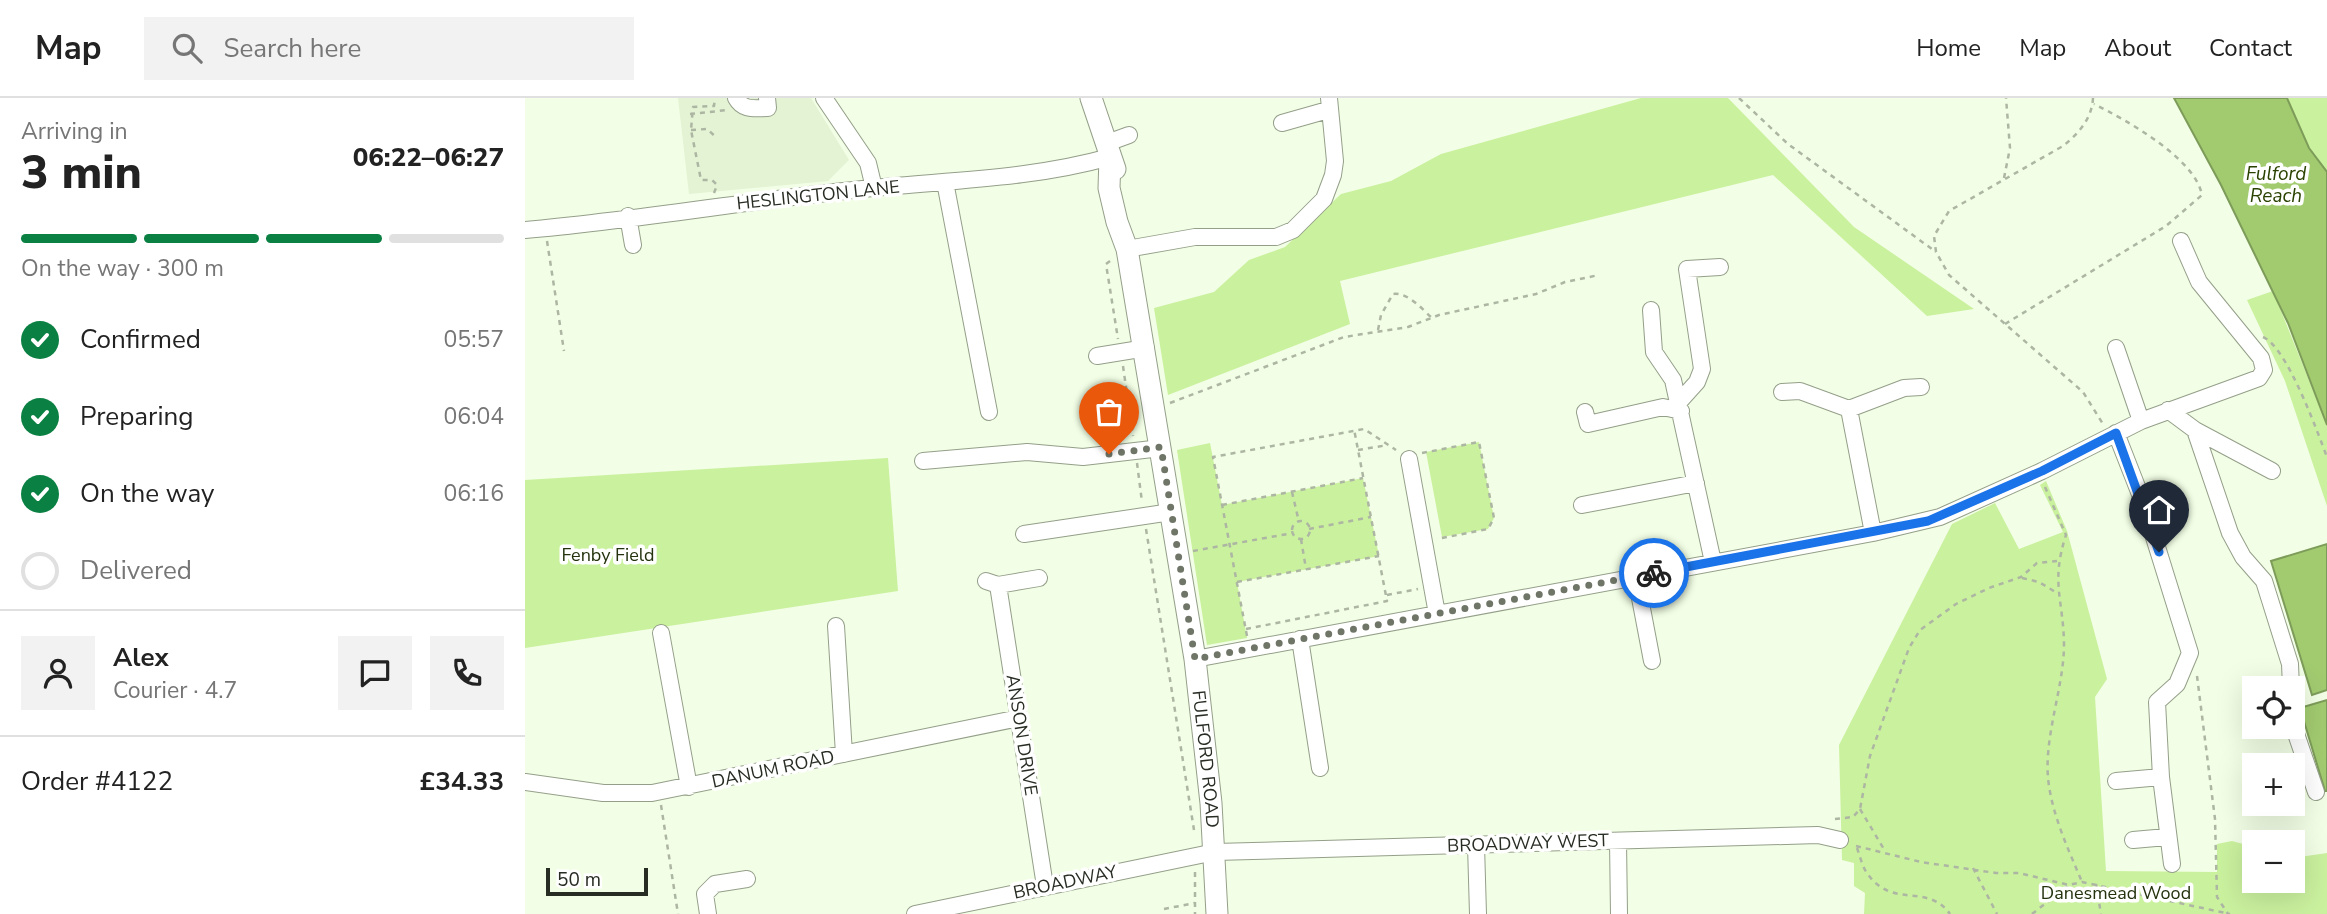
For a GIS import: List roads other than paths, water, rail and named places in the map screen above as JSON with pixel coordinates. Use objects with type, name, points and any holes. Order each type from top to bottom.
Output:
[{"type":"main road","name":"FULFORD ROAD","points":[[1091,98],[1108,150],[1109,188],[1117,222],[1127,244],[1195,659],[1205,853],[1217,914]]},
{"type":"street","points":[[738,102],[748,108],[768,108],[767,98]]},
{"type":"street","points":[[824,98],[868,163],[874,188]]},
{"type":"street","points":[[1127,244],[1195,237],[1276,237],[1293,230],[1324,199],[1333,175],[1335,161],[1328,104],[1282,123]]},
{"type":"street","name":"HESLINGTON LANE","points":[[525,230],[874,188],[1041,173],[1108,150],[1129,135]]},
{"type":"street","points":[[945,182],[989,412]]},
{"type":"street","points":[[628,216],[633,245]]},
{"type":"street","points":[[1195,659],[1873,533],[1940,517],[2038,473],[2141,421],[2259,378],[2264,370],[2260,358],[2199,282],[2181,241]]},
{"type":"street","points":[[1680,407],[1697,383],[1702,369],[1687,270],[1720,267]]},
{"type":"street","points":[[1651,310],[1654,352],[1669,372],[1680,407],[1713,562]]},
{"type":"street","points":[[1097,356],[1146,348]]},
{"type":"street","points":[[2116,348],[2141,421]]},
{"type":"street","points":[[1782,392],[1800,391],[1849,409],[1865,400],[1905,388],[1921,387]]},
{"type":"street","points":[[1585,412],[1588,424],[1663,407],[1680,407]]},
{"type":"street","points":[[1849,409],[1873,533]]},
{"type":"street","points":[[2168,410],[2195,430],[2272,471]]},
{"type":"street","points":[[2195,430],[2230,533],[2243,557],[2264,581],[2290,664],[2290,676]]},
{"type":"street","points":[[2117,432],[2143,502],[2190,653],[2173,688],[2157,702],[2161,777],[2172,864]]},
{"type":"street","points":[[923,461],[1027,452],[1083,457],[1161,447]]},
{"type":"street","points":[[1409,459],[1437,614]]},
{"type":"street","points":[[1582,505],[1696,483]]},
{"type":"street","points":[[1024,534],[1144,516],[1172,517]]},
{"type":"street","points":[[1636,576],[1652,661]]},
{"type":"street","name":"ANSON DRIVE","points":[[1039,578],[992,583],[1019,718],[1045,886]]},
{"type":"street","points":[[836,626],[844,754]]},
{"type":"street","points":[[661,633],[689,786]]},
{"type":"street","points":[[1300,639],[1320,768]]},
{"type":"street","name":"DANUM ROAD","points":[[525,782],[603,793],[659,792],[1019,718]]},
{"type":"street","points":[[2298,739],[2316,792]]},
{"type":"street","points":[[2116,781],[2161,777]]},
{"type":"street","name":"BROADWAY WEST","points":[[1205,853],[1818,835],[1848,843]]},
{"type":"street","points":[[2133,841],[2167,837]]},
{"type":"street","points":[[1618,841],[1619,914]]},
{"type":"street","points":[[1476,845],[1478,914]]},
{"type":"street","name":"BROADWAY","points":[[915,914],[1205,853]]},
{"type":"street","points":[[708,914],[705,894],[715,884],[747,879]]},
{"type":"water","name":"Fulford Reach","points":[[2174,98],[2287,98],[2309,148],[2327,172],[2327,425],[2288,323],[2221,185]]},
{"type":"water","points":[[2327,544],[2327,690],[2312,695],[2271,561]]},
{"type":"water","points":[[2327,700],[2327,791],[2305,725],[2305,707]]},
{"type":"park label","name":"Fenby Field","points":[[608,555]]},
{"type":"park label","name":"Danesmead Wood","points":[[2116,893]]}]
